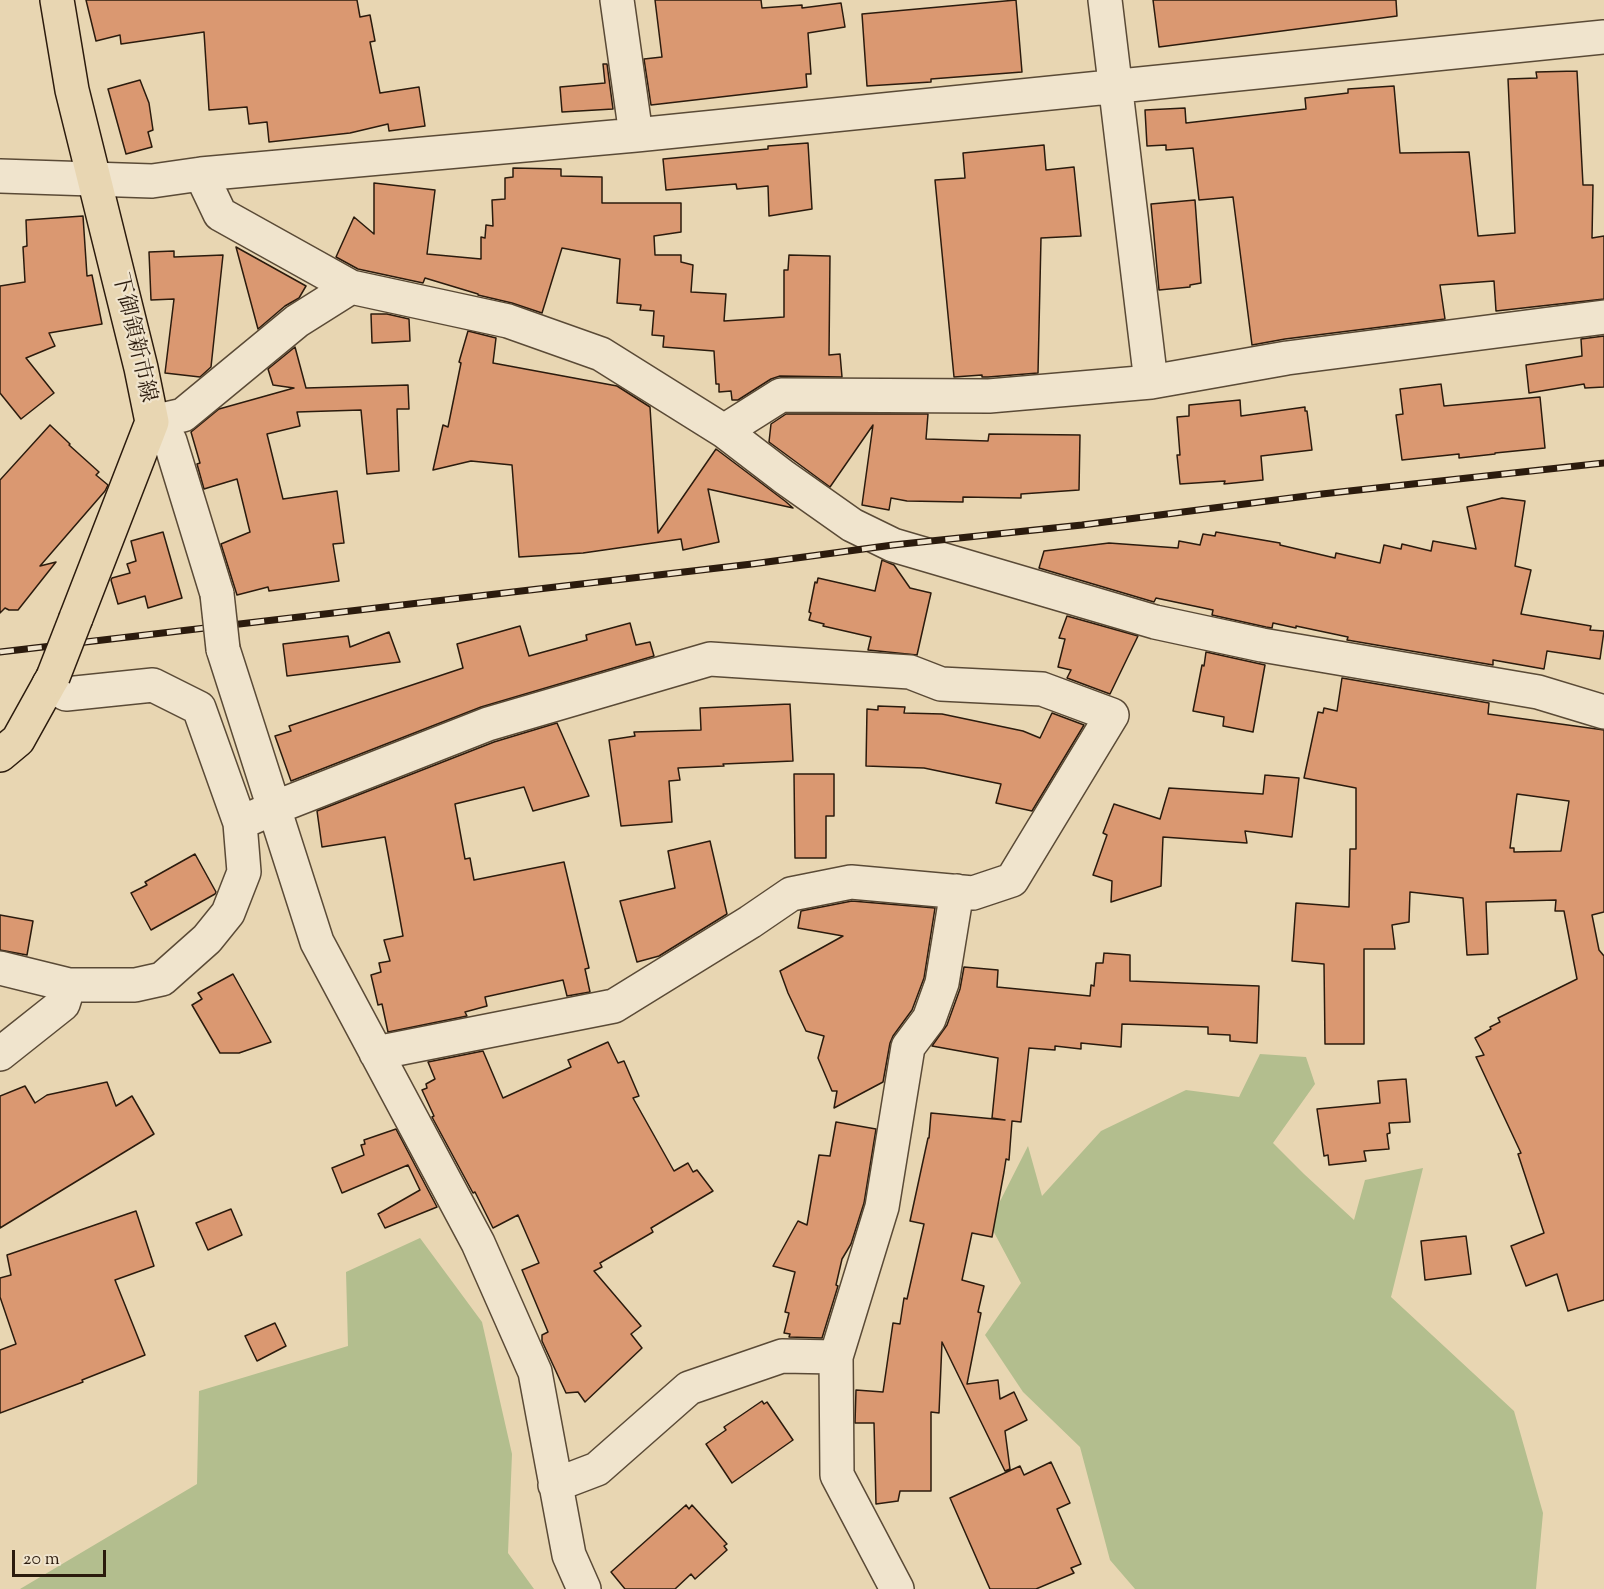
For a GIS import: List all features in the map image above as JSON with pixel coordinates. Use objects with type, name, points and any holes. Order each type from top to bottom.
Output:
[{"type":"main road","name":"下御領新市線","points":[[0,755],[18,740],[51,681],[152,422],[141,368],[72,90],[57,0]]},
{"type":"street","points":[[617,0],[636,135]]},
{"type":"street","points":[[1105,0],[1151,382]]},
{"type":"street","points":[[0,176],[152,181],[201,174],[636,135],[1604,37]]},
{"type":"street","points":[[201,174],[220,214],[351,287],[508,321],[601,354],[724,431],[852,525],[893,545],[1155,622],[1262,645],[1538,692],[1604,712]]},
{"type":"street","points":[[152,422],[183,415],[297,321],[351,287]]},
{"type":"street","points":[[724,431],[781,395],[989,396],[1151,382],[1287,358],[1604,317]]},
{"type":"street","points":[[152,422],[170,441],[217,594],[223,649],[317,942],[478,1243],[535,1372],[568,1555],[584,1589]]},
{"type":"street","points":[[240,823],[488,724],[710,660],[910,672],[941,684],[1042,689],[1112,715],[1012,880],[973,893],[851,882],[790,894],[750,922],[614,1006],[376,1053]]},
{"type":"street","points":[[0,968],[69,984],[135,985],[162,979],[207,939],[228,913],[244,872],[240,823],[199,708],[153,684],[66,694],[51,681]]},
{"type":"street","points":[[897,1589],[837,1475],[837,1357],[882,1206],[908,1047],[929,1019],[942,982],[957,891]]},
{"type":"street","points":[[0,1054],[63,1004],[69,984]]},
{"type":"street","points":[[555,1485],[597,1469],[689,1388],[782,1356],[837,1357]]},
{"type":"green space","points":[[1260,1054],[1306,1057],[1315,1084],[1273,1143],[1354,1220],[1365,1180],[1423,1168],[1391,1297],[1514,1411],[1543,1513],[1536,1589],[1135,1589],[1110,1560],[1080,1447],[1023,1392],[985,1335],[1021,1283],[989,1223],[1028,1146],[1042,1196],[1101,1131],[1186,1090],[1239,1097]]},
{"type":"green space","points":[[420,1238],[482,1322],[512,1454],[508,1553],[534,1589],[20,1589],[197,1484],[199,1391],[348,1346],[346,1272]]},
{"type":"building","points":[[86,0],[357,0],[360,17],[370,15],[375,41],[370,42],[380,93],[419,87],[425,126],[389,131],[388,124],[350,133],[269,142],[267,122],[249,124],[247,107],[209,110],[204,32],[121,44],[120,35],[96,41]]},
{"type":"building","points":[[655,0],[761,0],[762,8],[802,5],[802,8],[841,3],[845,27],[808,33],[811,74],[806,74],[807,87],[651,105],[644,59],[662,57]]},
{"type":"building","points":[[1016,0],[1022,72],[867,86],[862,14]]},
{"type":"building","points":[[1153,0],[1396,0],[1397,16],[1159,47]]},
{"type":"building","points":[[603,64],[607,64],[613,109],[562,112],[560,87],[605,83]]},
{"type":"building","points":[[1577,71],[1583,185],[1593,185],[1592,238],[1604,236],[1604,299],[1496,311],[1494,281],[1440,285],[1445,319],[1252,345],[1233,197],[1199,200],[1193,148],[1166,150],[1166,145],[1147,146],[1145,110],[1185,108],[1186,123],[1306,109],[1305,98],[1348,93],[1348,89],[1394,86],[1400,153],[1469,152],[1478,236],[1515,233],[1508,79],[1537,78],[1536,72]]},
{"type":"building","points":[[140,80],[149,103],[153,130],[148,132],[152,147],[126,154],[108,89]]},
{"type":"building","points":[[808,143],[812,209],[769,216],[768,186],[737,189],[736,184],[666,190],[663,159]]},
{"type":"building","points":[[1044,145],[1046,170],[1074,167],[1081,236],[1041,238],[1038,373],[954,377],[935,180],[965,178],[963,153]]},
{"type":"building","points":[[513,168],[561,169],[561,176],[602,177],[602,203],[681,203],[681,232],[654,236],[655,255],[681,255],[681,262],[693,265],[691,292],[726,294],[724,321],[784,317],[784,270],[788,270],[789,255],[830,256],[829,355],[840,354],[842,377],[780,376],[771,379],[738,400],[732,400],[731,391],[719,392],[719,384],[716,384],[714,351],[663,347],[664,336],[652,335],[654,311],[640,310],[641,305],[617,303],[620,259],[562,248],[542,313],[425,278],[423,283],[358,269],[336,257],[354,217],[374,234],[374,183],[435,190],[427,254],[481,259],[481,237],[485,238],[486,225],[493,226],[492,200],[505,199],[505,178],[513,177]]},
{"type":"building","points":[[1195,200],[1201,283],[1190,285],[1190,287],[1159,290],[1151,204]]},
{"type":"building","points":[[83,216],[87,276],[92,275],[102,324],[49,333],[55,346],[26,358],[54,393],[21,419],[0,393],[0,286],[25,282],[23,247],[27,246],[26,220]]},
{"type":"building","points":[[236,247],[306,286],[299,298],[285,306],[258,329]]},
{"type":"building","points":[[174,251],[174,257],[223,255],[211,367],[200,377],[165,373],[174,299],[151,300],[149,252]]},
{"type":"building","points":[[371,314],[387,314],[409,319],[410,341],[372,343]]},
{"type":"building","points":[[468,331],[496,338],[493,363],[617,386],[650,407],[658,533],[716,449],[793,508],[708,489],[719,542],[683,550],[681,539],[583,553],[519,557],[512,465],[471,461],[433,470],[443,425],[448,427],[461,363],[459,362]]},
{"type":"building","points":[[1604,336],[1604,387],[1585,388],[1584,384],[1529,393],[1526,365],[1582,356],[1581,339]]},
{"type":"building","points":[[295,347],[306,388],[408,385],[409,409],[397,409],[399,471],[367,474],[361,410],[297,412],[300,426],[267,434],[283,499],[337,491],[344,543],[333,544],[339,581],[269,591],[268,587],[237,595],[221,544],[250,532],[237,479],[204,489],[197,464],[200,463],[191,432],[219,409],[294,388],[273,385],[268,369]]},
{"type":"building","points":[[1441,384],[1444,406],[1540,397],[1545,448],[1459,458],[1459,454],[1402,460],[1396,415],[1403,414],[1400,389]]},
{"type":"building","points":[[1240,400],[1241,416],[1305,407],[1312,450],[1261,456],[1263,480],[1224,484],[1225,481],[1180,484],[1177,417],[1189,416],[1189,405]]},
{"type":"building","points":[[786,414],[928,414],[926,439],[988,441],[989,434],[1080,435],[1079,490],[1021,494],[1021,498],[963,497],[963,502],[907,501],[891,498],[889,510],[862,505],[873,425],[830,487],[769,442],[771,424]]},
{"type":"building","points":[[50,425],[99,472],[96,475],[108,485],[40,566],[56,562],[18,610],[5,608],[0,613],[0,480]]},
{"type":"building","points":[[1502,498],[1525,501],[1515,566],[1531,570],[1521,614],[1591,626],[1590,630],[1604,631],[1600,659],[1547,651],[1544,669],[1493,660],[1493,665],[1347,640],[1348,637],[1296,626],[1296,628],[1273,623],[1272,628],[1266,627],[1212,615],[1213,610],[1156,598],[1154,602],[1039,568],[1044,551],[1109,543],[1178,548],[1179,541],[1200,545],[1203,534],[1215,536],[1216,532],[1280,543],[1280,545],[1335,558],[1336,553],[1380,563],[1384,545],[1401,549],[1402,544],[1431,551],[1433,541],[1476,549],[1467,507]]},
{"type":"building","points":[[163,532],[182,598],[148,608],[145,596],[118,604],[111,580],[130,573],[127,564],[136,561],[131,541]]},
{"type":"building","points":[[882,560],[894,565],[910,588],[931,593],[917,655],[868,650],[871,637],[823,626],[824,624],[809,620],[815,582],[817,583],[818,578],[875,591]]},
{"type":"building","points":[[1067,616],[1138,636],[1110,694],[1067,678],[1071,670],[1058,667],[1065,639],[1059,638]]},
{"type":"building","points":[[630,623],[636,645],[650,642],[654,656],[481,707],[291,781],[275,736],[291,731],[289,726],[463,668],[457,644],[520,626],[529,656],[587,640],[586,635]]},
{"type":"building","points":[[389,632],[400,662],[287,676],[283,644],[348,636],[350,647]]},
{"type":"building","points":[[1206,652],[1265,665],[1253,732],[1223,726],[1224,717],[1193,711]]},
{"type":"building","points":[[1342,678],[1489,703],[1488,714],[1604,730],[1604,912],[1592,915],[1599,950],[1604,956],[1604,1300],[1568,1311],[1557,1274],[1526,1286],[1511,1246],[1544,1233],[1518,1154],[1521,1153],[1476,1057],[1484,1055],[1475,1038],[1500,1022],[1498,1018],[1577,979],[1564,911],[1555,911],[1556,900],[1486,902],[1488,954],[1467,955],[1463,898],[1410,892],[1409,922],[1392,925],[1395,949],[1364,949],[1364,1044],[1325,1044],[1324,964],[1292,961],[1296,903],[1349,907],[1350,849],[1356,849],[1356,788],[1304,778],[1318,712],[1323,713],[1324,708],[1337,711]],"holes":[[[1517,794],[1569,801],[1561,851],[1514,852],[1514,848],[1510,848]]]},
{"type":"building","points":[[790,704],[793,761],[678,768],[680,780],[669,781],[672,822],[621,826],[609,740],[635,736],[634,732],[701,730],[700,708]]},
{"type":"building","points":[[878,706],[905,707],[904,713],[942,714],[1023,731],[1040,738],[1052,713],[1084,725],[1032,811],[996,803],[1001,784],[924,768],[866,766],[867,709],[878,710]]},
{"type":"building","points":[[557,723],[589,796],[533,811],[524,787],[455,804],[465,859],[470,858],[474,880],[564,862],[589,968],[585,969],[590,992],[567,996],[563,980],[485,997],[487,1006],[465,1012],[467,1016],[388,1032],[382,1004],[378,1005],[371,975],[381,972],[379,963],[390,961],[384,940],[403,936],[385,837],[322,847],[317,811],[494,742]]},
{"type":"building","points":[[794,774],[834,774],[834,816],[826,816],[826,858],[795,858]]},
{"type":"building","points":[[1265,775],[1299,778],[1292,837],[1245,831],[1247,843],[1163,837],[1161,886],[1111,902],[1112,881],[1093,875],[1107,835],[1103,833],[1114,804],[1160,819],[1169,788],[1263,794]]},
{"type":"building","points":[[710,841],[727,914],[659,956],[637,962],[620,901],[675,888],[668,851]]},
{"type":"building","points":[[195,854],[215,894],[151,930],[131,893],[147,885],[145,882]]},
{"type":"building","points":[[852,901],[935,908],[924,978],[912,1010],[890,1043],[883,1082],[834,1108],[837,1091],[832,1091],[818,1058],[824,1036],[806,1031],[780,971],[843,936],[798,928],[801,911]]},
{"type":"building","points":[[0,915],[33,921],[27,955],[0,950]]},
{"type":"building","points":[[1104,953],[1130,955],[1130,981],[1259,986],[1257,1043],[1230,1041],[1230,1035],[1208,1034],[1208,1027],[1122,1024],[1121,1047],[1081,1043],[1081,1049],[1055,1046],[1055,1050],[1029,1048],[1021,1122],[1012,1121],[1009,1160],[1006,1159],[992,1237],[972,1233],[962,1280],[984,1286],[967,1384],[998,1380],[1000,1399],[1014,1392],[1027,1420],[1005,1431],[1010,1469],[1005,1471],[942,1342],[939,1413],[931,1412],[931,1491],[900,1491],[898,1501],[876,1504],[874,1423],[855,1423],[856,1390],[883,1392],[893,1323],[900,1324],[904,1298],[907,1299],[924,1224],[910,1221],[929,1138],[931,1113],[1005,1120],[992,1118],[998,1058],[932,1046],[947,1025],[960,989],[964,967],[998,970],[997,987],[1090,996],[1091,985],[1094,986],[1096,963],[1103,963]]},
{"type":"building","points":[[233,974],[271,1042],[239,1053],[220,1053],[192,1005],[202,999],[198,993]]},
{"type":"building","points":[[608,1042],[618,1063],[624,1061],[639,1096],[633,1098],[674,1171],[688,1163],[693,1172],[697,1170],[713,1191],[651,1228],[653,1232],[600,1263],[602,1267],[594,1271],[641,1326],[631,1334],[642,1348],[585,1402],[578,1392],[566,1393],[542,1341],[542,1335],[548,1332],[522,1270],[539,1263],[518,1215],[493,1228],[432,1117],[434,1116],[422,1090],[427,1088],[426,1084],[435,1079],[428,1062],[483,1051],[503,1098],[571,1067],[568,1060]]},
{"type":"building","points":[[1406,1079],[1410,1122],[1389,1123],[1390,1133],[1387,1134],[1389,1149],[1364,1151],[1366,1161],[1329,1165],[1328,1155],[1324,1156],[1317,1109],[1380,1103],[1378,1081]]},
{"type":"building","points":[[107,1082],[116,1106],[132,1096],[154,1134],[0,1228],[0,1096],[25,1086],[35,1103],[47,1095]]},
{"type":"building","points":[[836,1122],[876,1129],[864,1203],[851,1244],[842,1259],[836,1285],[838,1286],[822,1338],[789,1337],[790,1334],[784,1333],[789,1313],[785,1312],[795,1272],[773,1266],[798,1221],[807,1225],[819,1155],[830,1156]]},
{"type":"building","points":[[396,1129],[437,1207],[385,1228],[378,1214],[420,1190],[408,1165],[342,1193],[332,1168],[364,1155],[361,1145],[365,1144],[364,1140]]},
{"type":"building","points":[[231,1209],[242,1235],[208,1250],[196,1223]]},
{"type":"building","points":[[136,1211],[154,1266],[115,1280],[145,1355],[82,1380],[83,1382],[0,1413],[0,1350],[16,1344],[0,1297],[0,1278],[11,1275],[7,1255]]},
{"type":"building","points":[[1466,1236],[1471,1274],[1425,1280],[1421,1241]]},
{"type":"building","points":[[275,1323],[286,1346],[257,1361],[245,1336]]},
{"type":"building","points":[[762,1401],[764,1404],[767,1402],[793,1440],[732,1483],[706,1444],[726,1430],[724,1427]]},
{"type":"building","points":[[1051,1462],[1070,1503],[1057,1509],[1081,1564],[1071,1568],[1074,1573],[1036,1589],[990,1589],[950,1498],[1020,1466],[1024,1475]]},
{"type":"building","points":[[686,1505],[689,1509],[692,1505],[727,1544],[724,1546],[727,1550],[695,1579],[691,1574],[675,1589],[625,1589],[611,1572]]},
{"type":"railway","points":[[0,652],[752,564],[893,545],[1082,525],[1322,494],[1604,463]]}]
